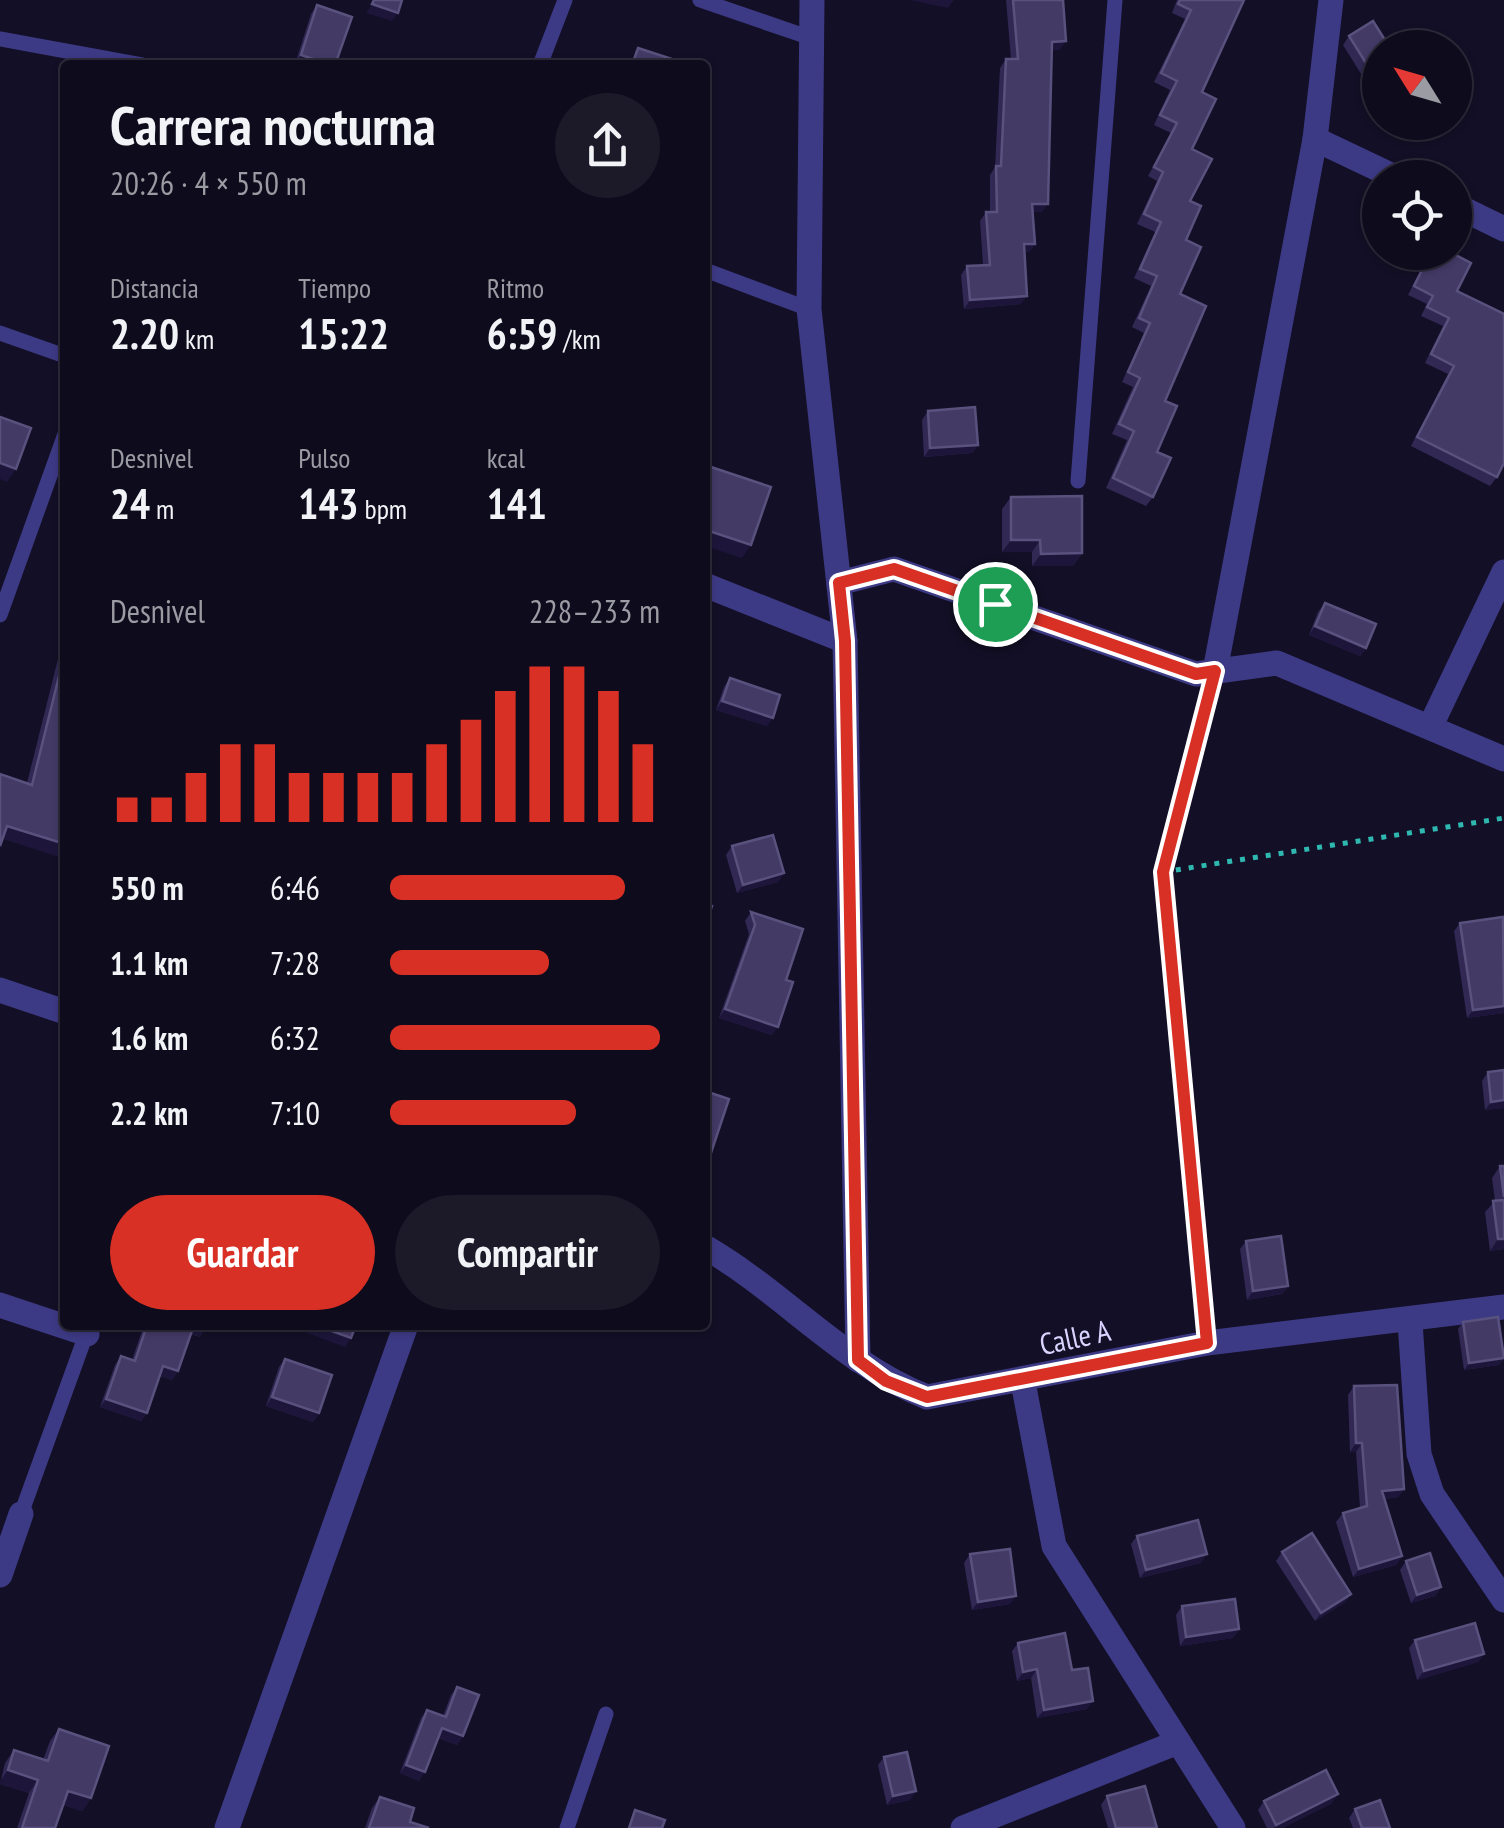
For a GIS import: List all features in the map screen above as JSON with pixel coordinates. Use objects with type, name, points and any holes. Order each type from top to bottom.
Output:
[{"type":"street","points":[[812,0],[809,309],[845,641],[858,1360]]},
{"type":"street","points":[[1215,671],[1315,138],[1331,0]]},
{"type":"street","points":[[1315,138],[1362,161]]},
{"type":"street","points":[[1472,214],[1504,229]]},
{"type":"street","points":[[839,583],[894,569],[1196,674],[1277,662],[1504,759]]},
{"type":"street","points":[[1431,725],[1504,572]]},
{"type":"street","points":[[710,586],[845,641]]},
{"type":"street","points":[[0,990],[60,1010]]},
{"type":"street","name":"Calle A","points":[[710,1251],[755,1276],[886,1381],[927,1397],[1023,1382],[1207,1343],[1410,1322],[1504,1307]]},
{"type":"street","points":[[0,1305],[60,1321]]},
{"type":"street","points":[[1410,1322],[1419,1454],[1428,1481],[1504,1600]]},
{"type":"street","points":[[227,1828],[404,1330]]},
{"type":"street","points":[[1023,1382],[1054,1546],[1233,1828]]},
{"type":"street","points":[[0,1575],[21,1514]]},
{"type":"street","points":[[963,1828],[1178,1742]]},
{"type":"lane","points":[[542,60],[565,0]]},
{"type":"lane","points":[[700,0],[811,38]]},
{"type":"lane","points":[[1078,481],[1115,0]]},
{"type":"lane","points":[[0,39],[115,60]]},
{"type":"lane","points":[[710,272],[809,309]]},
{"type":"lane","points":[[0,333],[60,354]]},
{"type":"lane","points":[[0,615],[60,448]]},
{"type":"lane","points":[[21,1514],[88,1330]]},
{"type":"lane","points":[[567,1828],[606,1714]]},
{"type":"path","points":[[1207,1343],[1163,872],[1215,671]]},
{"type":"path","points":[[1163,872],[1504,818]]},
{"type":"building","points":[[374,0],[402,0],[398,13],[372,4]]},
{"type":"building","points":[[1013,0],[1063,0],[1066,41],[1052,42],[1048,204],[1032,204],[1035,244],[1024,244],[1027,296],[970,300],[967,266],[990,265],[986,212],[997,212],[996,166],[1001,166],[1006,59],[1018,59]]},
{"type":"building","points":[[1180,0],[1244,0],[1202,92],[1216,99],[1192,149],[1212,159],[1190,201],[1201,206],[1186,240],[1201,247],[1180,294],[1206,306],[1165,401],[1177,406],[1157,452],[1171,458],[1153,497],[1113,478],[1134,431],[1119,424],[1140,378],[1128,372],[1150,323],[1139,318],[1157,276],[1140,269],[1161,222],[1144,214],[1163,172],[1154,167],[1177,123],[1160,115],[1177,81],[1161,73],[1191,10],[1178,4]]},
{"type":"building","points":[[317,5],[352,17],[337,60],[301,55]]},
{"type":"building","points":[[1373,21],[1379,30],[1362,30],[1362,57],[1349,36]]},
{"type":"building","points":[[638,48],[675,60],[634,60]]},
{"type":"building","points":[[1422,270],[1468,270],[1457,291],[1504,314],[1504,463],[1497,477],[1417,437],[1454,366],[1431,354],[1449,318],[1427,307],[1433,296],[1414,286]]},
{"type":"building","points":[[975,407],[978,445],[930,448],[928,411]]},
{"type":"building","points":[[0,417],[31,428],[16,469],[0,463]]},
{"type":"building","points":[[710,467],[771,487],[751,545],[710,531]]},
{"type":"building","points":[[1082,496],[1082,553],[1041,554],[1040,540],[1011,540],[1011,497]]},
{"type":"building","points":[[1325,603],[1376,624],[1366,648],[1315,626]]},
{"type":"building","points":[[60,672],[60,842],[7,826],[0,846],[0,774],[32,785]]},
{"type":"building","points":[[730,678],[780,695],[773,718],[722,701]]},
{"type":"building","points":[[773,835],[784,873],[743,885],[732,846]]},
{"type":"building","points":[[751,912],[803,929],[786,980],[793,982],[778,1027],[725,1009],[755,925]]},
{"type":"building","points":[[1503,917],[1504,1006],[1473,1010],[1460,923]]},
{"type":"building","points":[[1504,1070],[1504,1100],[1491,1102],[1488,1072]]},
{"type":"building","points":[[710,1093],[729,1099],[710,1156]]},
{"type":"building","points":[[1504,1200],[1504,1239],[1498,1239],[1493,1201]]},
{"type":"building","points":[[1281,1236],[1288,1286],[1253,1291],[1246,1241]]},
{"type":"building","points":[[1498,1317],[1504,1358],[1469,1363],[1463,1322]]},
{"type":"building","points":[[145,1330],[192,1330],[178,1371],[163,1366],[147,1413],[106,1399],[121,1356],[135,1361]]},
{"type":"building","points":[[329,1330],[354,1330],[351,1338]]},
{"type":"building","points":[[285,1359],[332,1375],[319,1413],[272,1397]]},
{"type":"building","points":[[1397,1385],[1404,1489],[1382,1491],[1402,1556],[1359,1569],[1343,1513],[1367,1506],[1362,1443],[1356,1443],[1354,1386]]},
{"type":"building","points":[[1198,1520],[1207,1554],[1146,1570],[1137,1536]]},
{"type":"building","points":[[1312,1533],[1351,1594],[1321,1613],[1282,1552]]},
{"type":"building","points":[[1010,1549],[1016,1596],[978,1602],[970,1554]]},
{"type":"building","points":[[1430,1553],[1441,1587],[1417,1595],[1406,1561]]},
{"type":"building","points":[[1235,1599],[1239,1629],[1186,1637],[1182,1606]]},
{"type":"building","points":[[1475,1623],[1484,1654],[1424,1671],[1415,1640]]},
{"type":"building","points":[[1065,1633],[1072,1670],[1088,1668],[1093,1701],[1044,1710],[1037,1669],[1023,1672],[1018,1643]]},
{"type":"building","points":[[457,1687],[479,1695],[463,1736],[442,1728],[425,1772],[406,1765],[427,1710],[446,1717]]},
{"type":"building","points":[[59,1729],[109,1746],[91,1798],[68,1791],[55,1828],[22,1828],[38,1780],[8,1770],[14,1750],[48,1761]]},
{"type":"building","points":[[907,1752],[916,1791],[893,1796],[884,1757]]},
{"type":"building","points":[[1326,1770],[1338,1794],[1276,1825],[1264,1801]]},
{"type":"building","points":[[1145,1786],[1157,1828],[1116,1828],[1107,1796]]},
{"type":"building","points":[[380,1797],[414,1808],[410,1822],[429,1828],[369,1828]]},
{"type":"building","points":[[1380,1800],[1390,1828],[1362,1828],[1355,1809]]},
{"type":"building","points":[[635,1810],[665,1820],[662,1828],[629,1828]]},
{"type":"route","points":[[894,569],[995,604],[1196,674],[1215,671],[1163,872],[1207,1343],[1023,1382],[927,1397],[886,1381],[858,1360],[845,641],[839,583],[894,569]]}]
